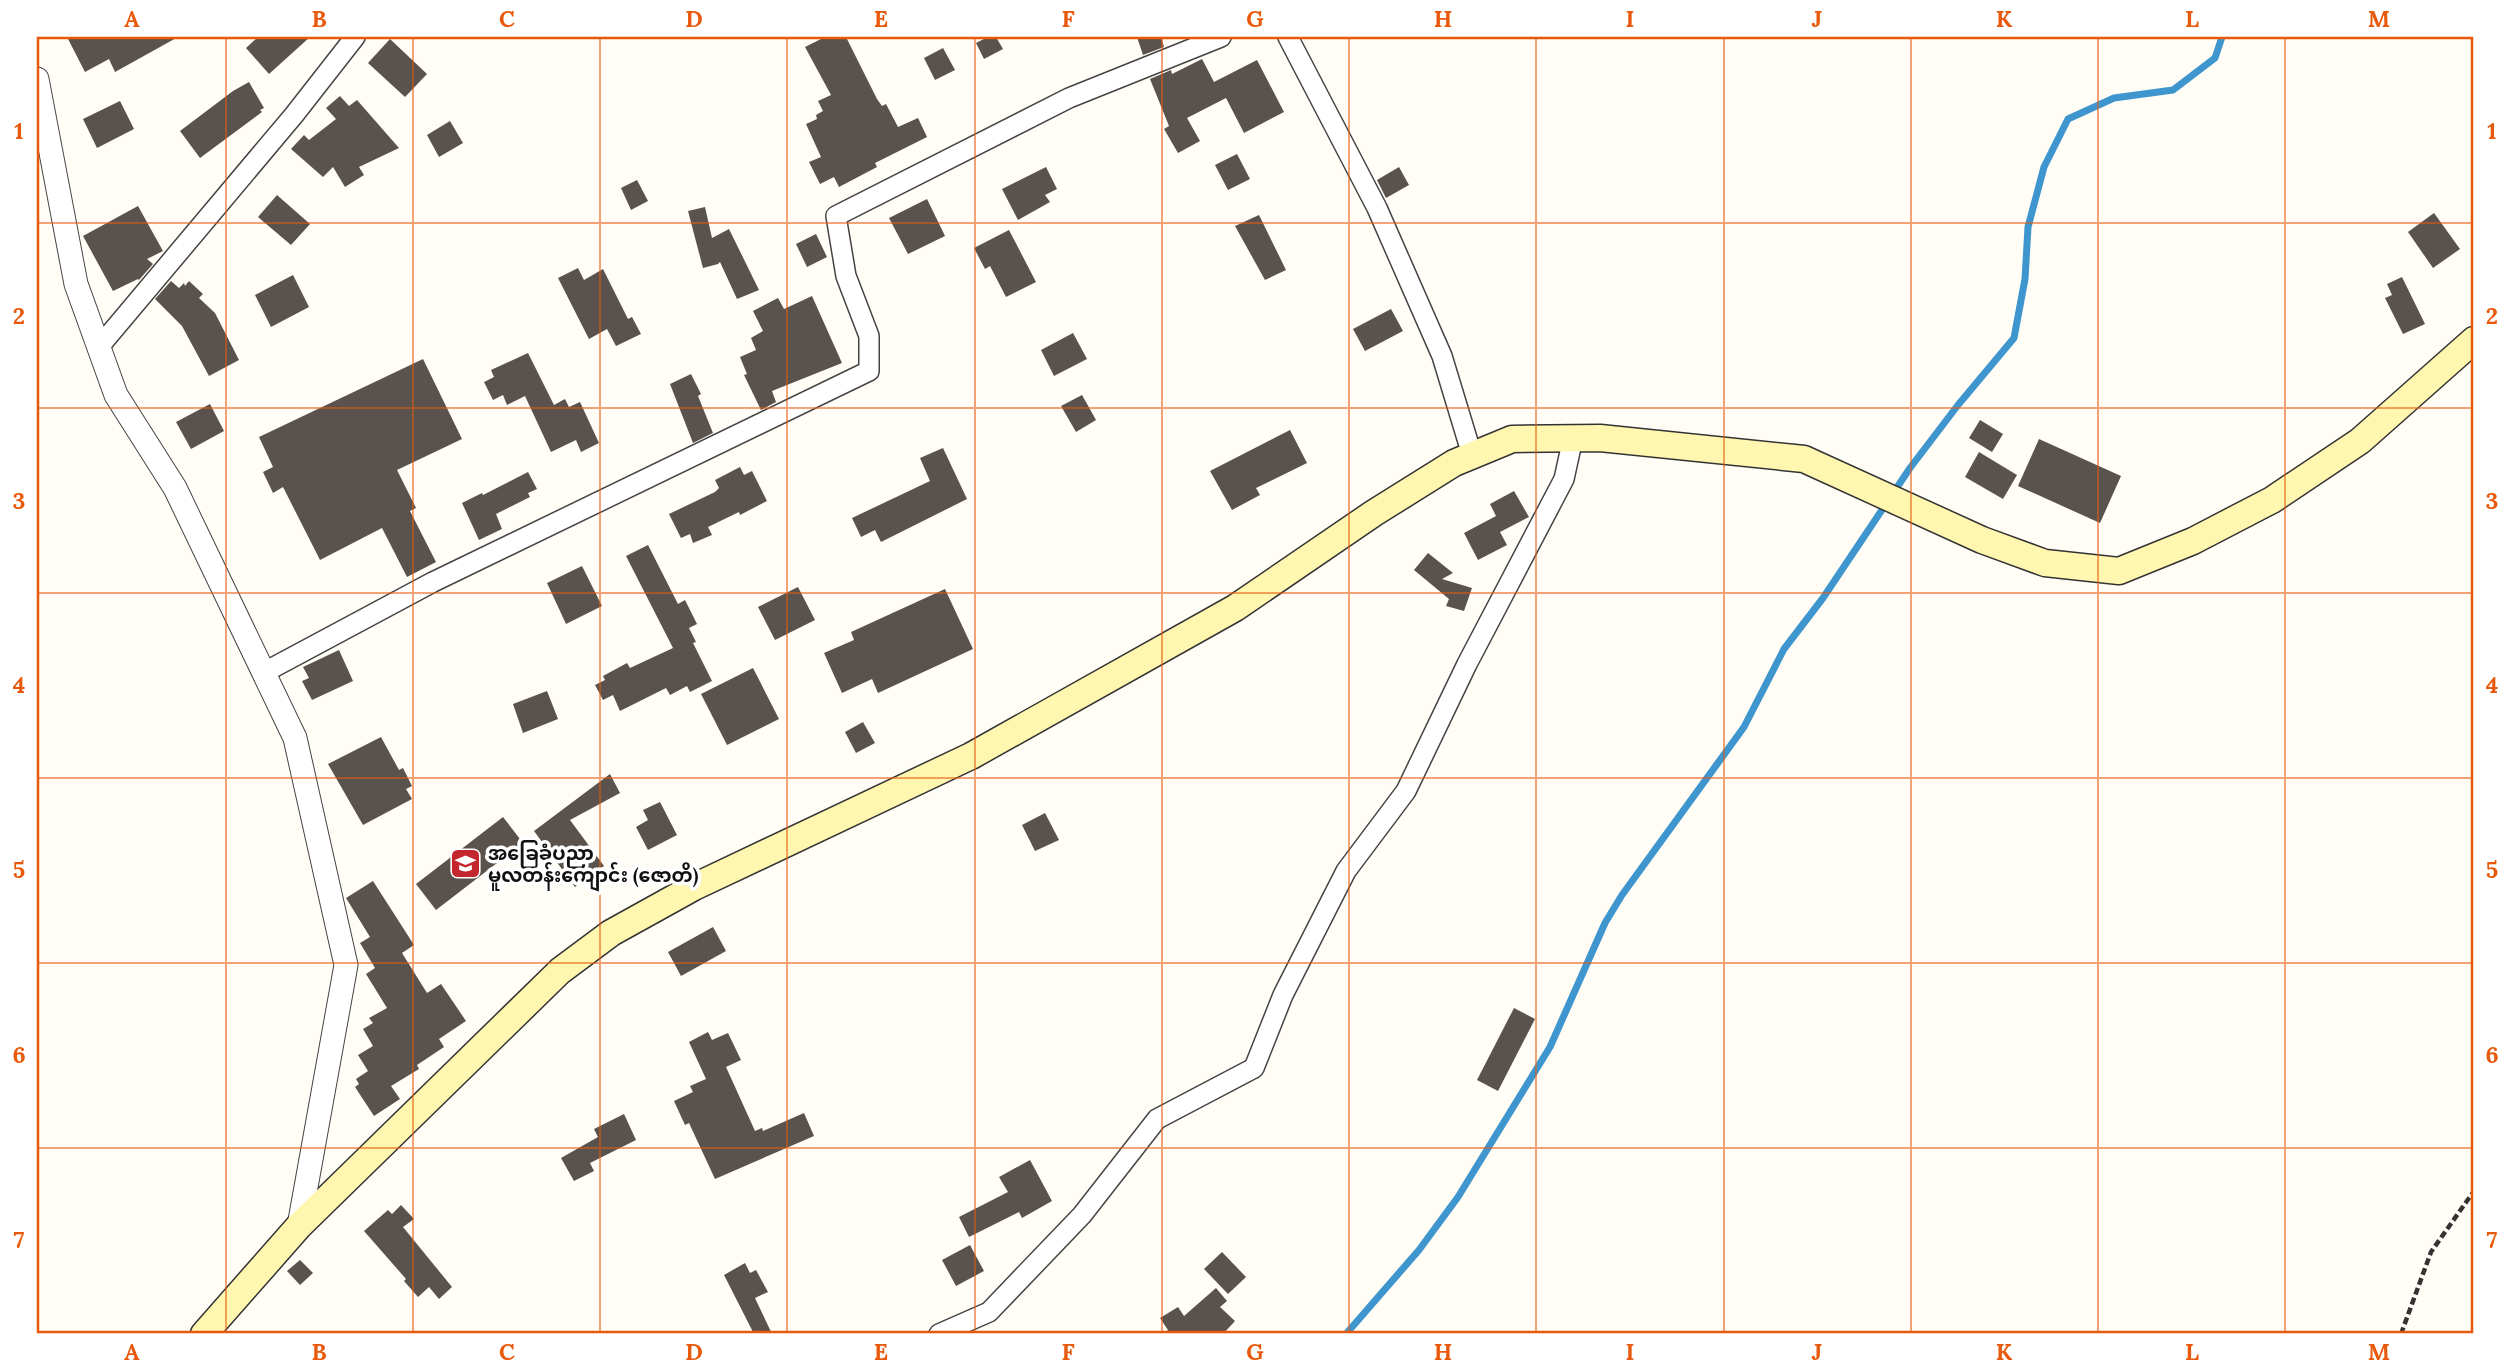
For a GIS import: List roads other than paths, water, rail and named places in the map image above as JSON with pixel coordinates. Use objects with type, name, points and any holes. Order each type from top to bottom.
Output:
[{"type":"main road","points":[[204,1334],[299,1226],[560,971],[611,933],[694,887],[971,756],[1235,608],[1374,513],[1454,463],[1472,455],[1512,439],[1600,438],[1804,459],[1982,540],[2045,563],[2119,571],[2193,541],[2272,500],[2360,442],[2474,340]]},
{"type":"street","points":[[99,347],[294,115],[355,37]]},
{"type":"street","points":[[263,673],[433,582],[869,371],[869,336],[846,276],[836,216],[1069,98],[1221,37]]},
{"type":"street","points":[[1289,37],[1377,208],[1442,356],[1472,455]]},
{"type":"street","points":[[37,79],[76,284],[116,395],[175,488],[295,738],[346,965],[299,1226]]},
{"type":"street","points":[[939,1334],[989,1312],[1082,1215],[1157,1119],[1254,1068],[1283,995],[1346,871],[1406,791],[1467,664],[1564,479],[1573,438]]},
{"type":"waterway","points":[[1346,1334],[1419,1250],[1458,1197],[1550,1047],[1605,923],[1622,895],[1744,727],[1784,649],[1823,598],[1910,468],[2014,338],[2025,279],[2028,227],[2044,167],[2068,119],[2114,98],[2173,90],[2215,58],[2222,37]]},
{"type":"place","name":"အခြေခံပညာ မူလတန်းကျောင်း (ဇောတိ)","points":[[465,864]]}]
